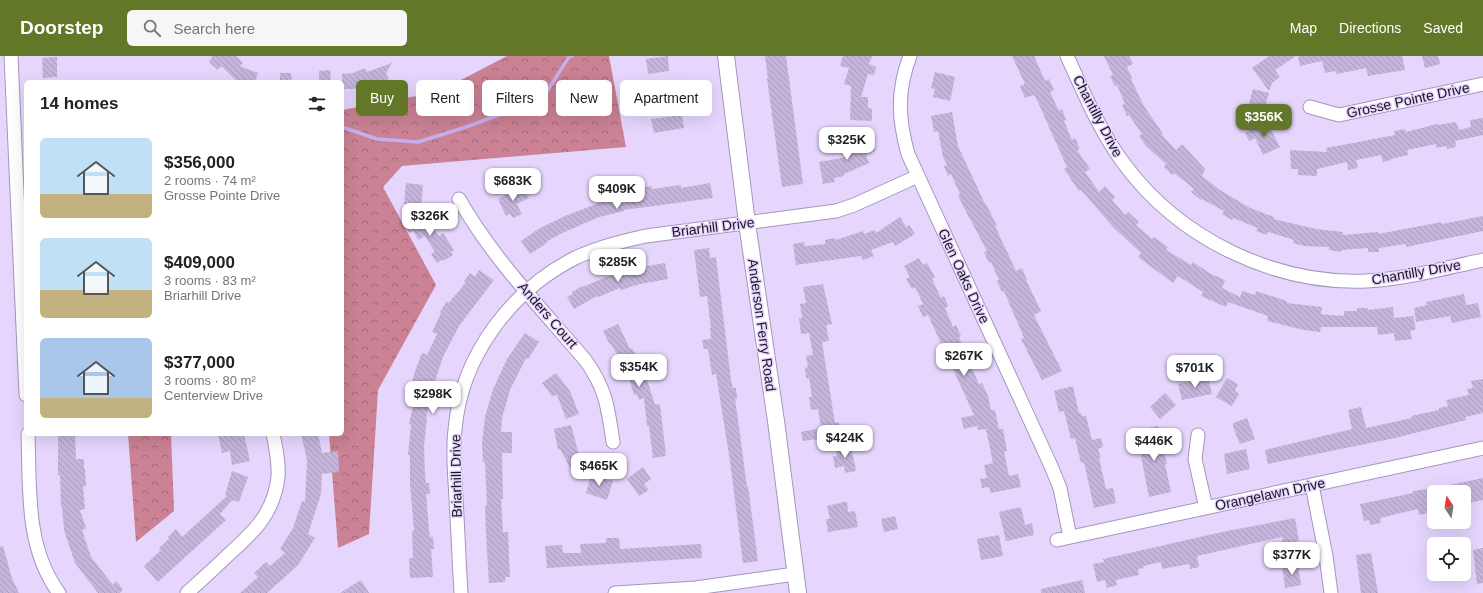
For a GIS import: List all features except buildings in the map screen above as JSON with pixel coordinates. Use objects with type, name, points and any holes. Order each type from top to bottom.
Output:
[{"type":"street","points":[[11,56],[24,350]]},
{"type":"street","name":"Anderson Ferry Road","points":[[726,56],[747,223],[776,421],[798,593]]},
{"type":"street","name":"Glen Oaks Drive","points":[[910,56],[902,83],[900,100],[902,132],[908,154],[1052,466],[1060,488],[1070,537]]},
{"type":"street","name":"Chantilly Drive","points":[[1067,56],[1108,140],[1125,166],[1146,190],[1169,211],[1210,241],[1232,252],[1255,262],[1285,272],[1310,277],[1366,281],[1398,278],[1483,260]]},
{"type":"street","name":"Grosse Pointe Drive","points":[[1310,107],[1339,115],[1483,84]]},
{"type":"street","name":"Briarhill Drive","points":[[461,593],[454,457],[454,430],[458,408],[465,381],[476,356],[490,332],[526,290],[577,257],[619,242],[646,236],[836,211],[854,206],[918,176]]},
{"type":"street","name":"Anders Court","points":[[459,199],[473,224],[489,247],[586,361],[596,375],[608,406],[613,442]]},
{"type":"street","points":[[1198,435],[1195,459],[1206,508]]},
{"type":"street","points":[[28,436],[32,524],[36,546],[43,566],[58,593]]},
{"type":"street","points":[[187,593],[262,522],[270,507],[278,476],[278,460],[274,436]]},
{"type":"street","name":"Orangelawn Drive","points":[[1057,540],[1483,448]]},
{"type":"street","points":[[1312,485],[1326,556],[1331,593]]},
{"type":"street","points":[[615,593],[696,588],[795,574]]},
{"type":"green space","points":[[507,56],[609,56],[626,147],[402,166],[383,187],[436,285],[378,390],[369,534],[338,548],[329,436],[344,436],[344,110],[356,107],[356,116],[408,116],[408,98],[416,96],[416,116],[474,116],[474,80],[461,80]]},
{"type":"green space","points":[[128,436],[171,436],[174,511],[136,542]]},
{"type":"waterway","points":[[344,128],[377,139],[418,142],[466,127],[542,99],[569,57],[572,56]]}]
